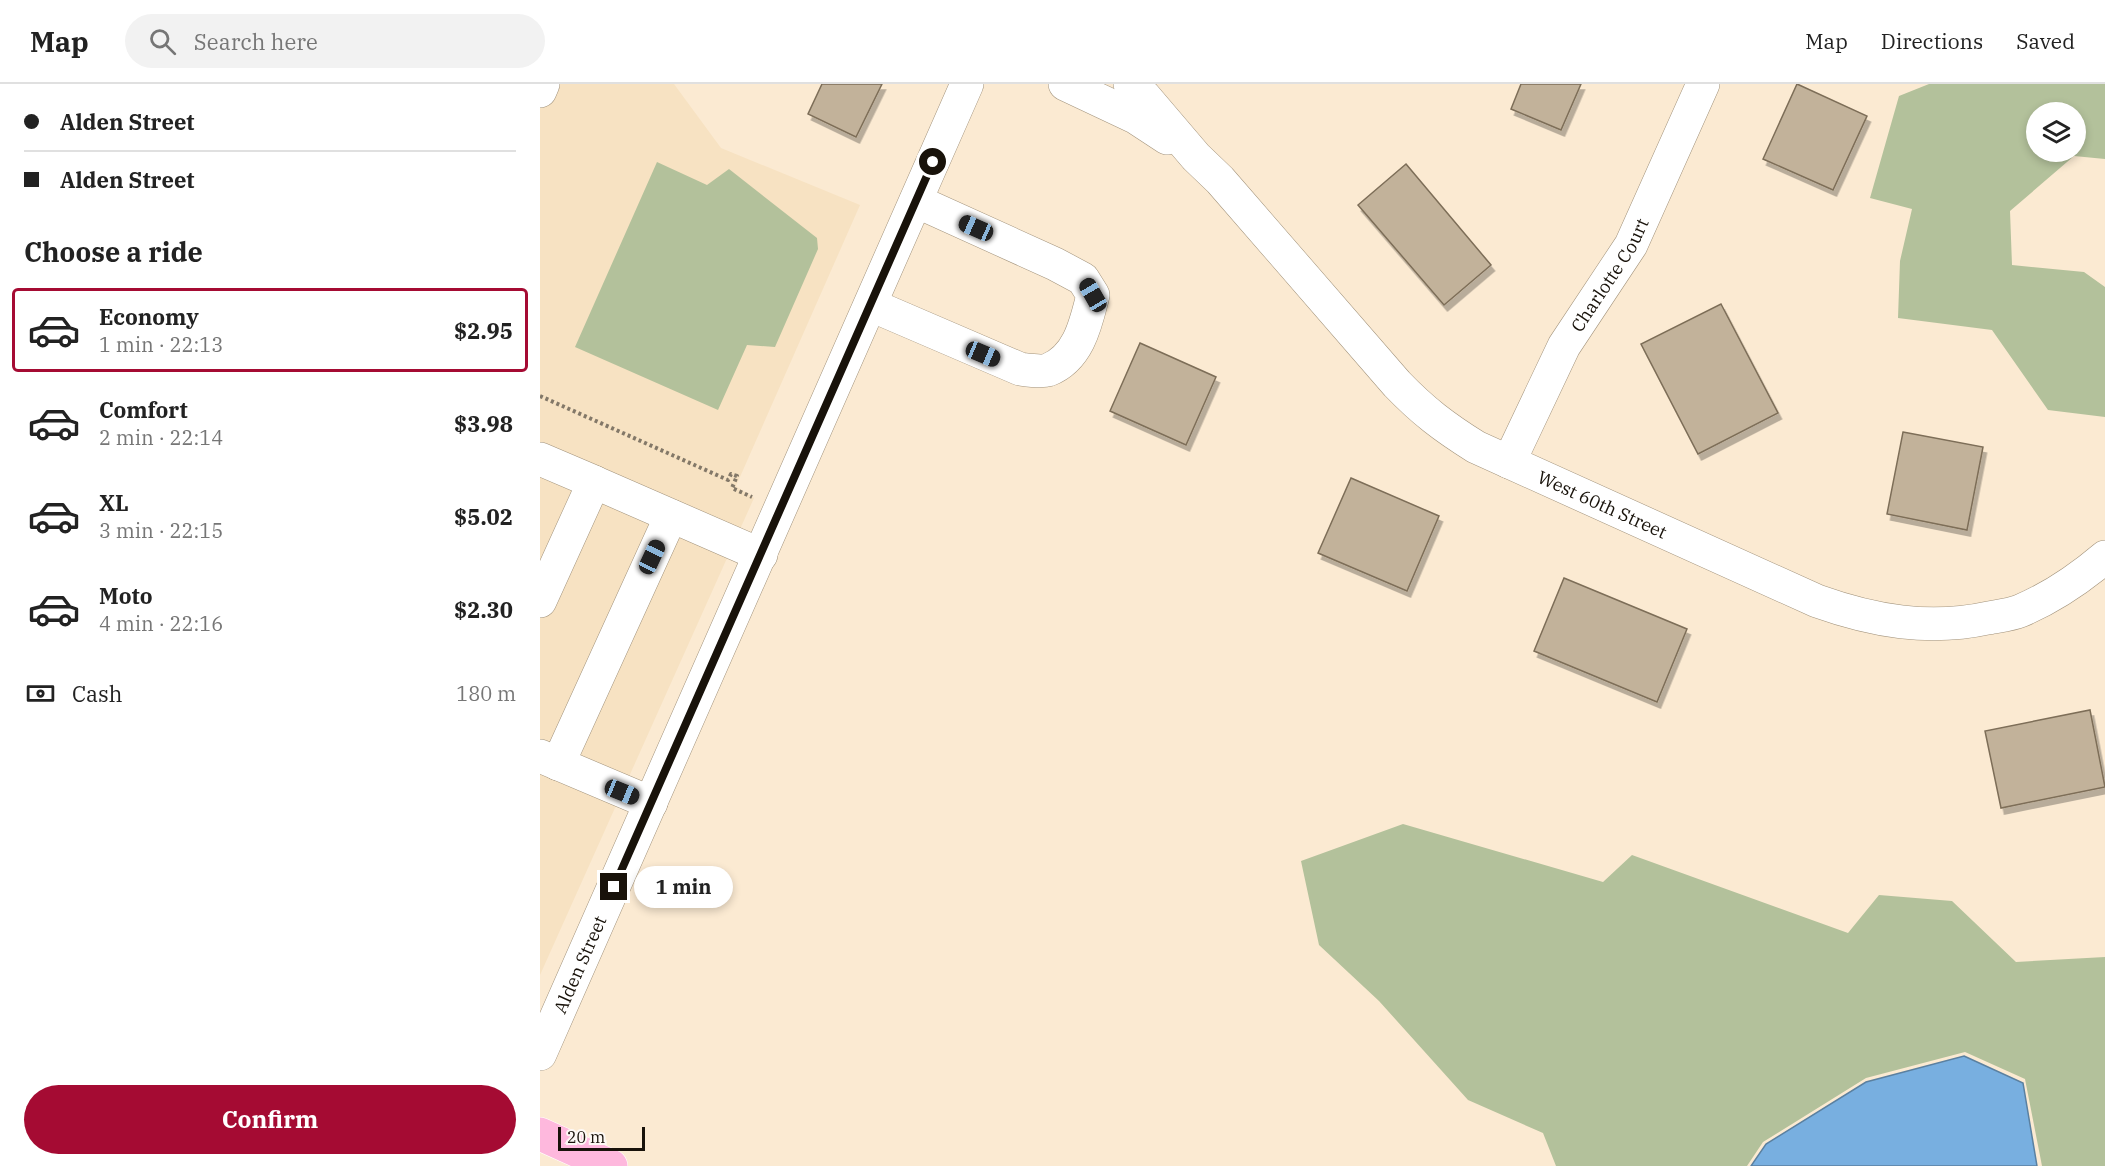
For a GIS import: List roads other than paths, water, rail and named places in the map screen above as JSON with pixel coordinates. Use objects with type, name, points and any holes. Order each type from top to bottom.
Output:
[{"type":"main road","points":[[540,1134],[611,1166]]},
{"type":"street","points":[[540,91],[543,84]]},
{"type":"street","name":"Alden Street","points":[[540,1054],[967,84]]},
{"type":"street","name":"West 60th Street","points":[[1065,84],[1135,117],[1196,157]]},
{"type":"street","name":"West 60th Street","points":[[1130,84],[1144,96],[1196,157],[1220,180],[1397,384],[1421,409],[1442,426],[1476,447],[1817,601],[1888,621],[1930,625],[1970,622],[2018,612],[2057,592],[2089,571],[2105,557]]},
{"type":"street","name":"Charlotte Court","points":[[1509,462],[1564,345],[1631,244],[1703,84]]},
{"type":"street","points":[[871,304],[1020,369],[1047,370],[1068,358],[1085,327],[1093,295],[1083,279],[916,201]]},
{"type":"street","points":[[540,459],[761,555]]},
{"type":"street","points":[[540,601],[594,482]]},
{"type":"street","points":[[651,803],[549,760],[671,516]]},
{"type":"water","points":[[1964,1056],[2023,1083],[2037,1166],[1751,1166],[1766,1144],[1866,1082]]}]
